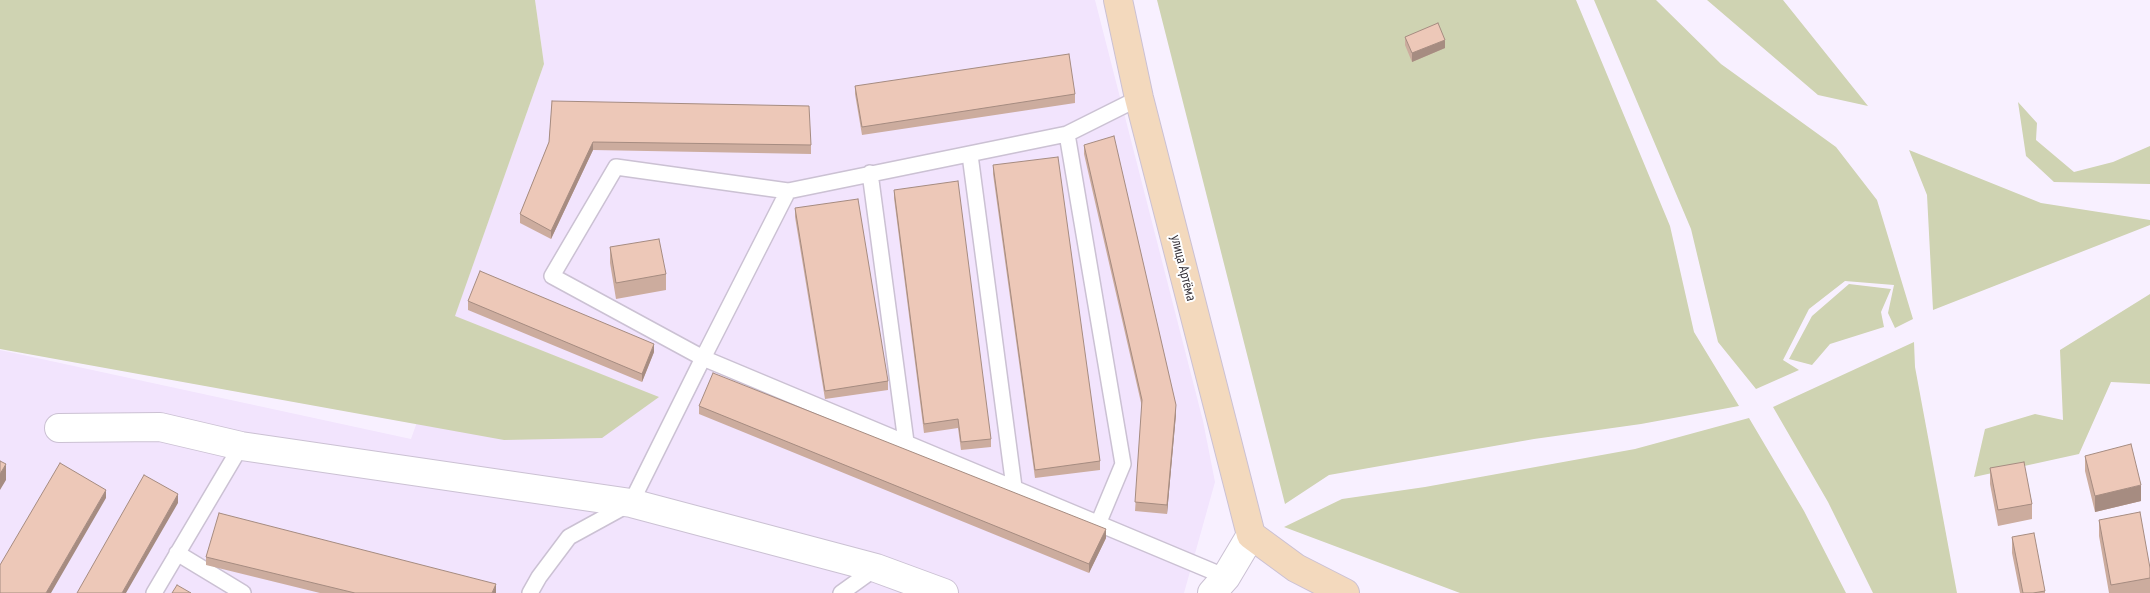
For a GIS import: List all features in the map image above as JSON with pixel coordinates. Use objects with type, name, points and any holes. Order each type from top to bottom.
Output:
[{"type":"street","name":"улица Артёма","points":[[1118,0],[1139,98],[1251,535]]},
{"type":"street","points":[[59,428],[160,427],[241,446],[631,503],[876,568],[933,591]]},
{"type":"street","points":[[1219,585],[1251,535],[1296,568],[1345,593]]},
{"type":"lane","points":[[1139,98],[1067,134],[788,191],[616,167],[552,276],[703,358],[1014,487],[1098,524],[1219,585]]},
{"type":"lane","points":[[1067,134],[1123,464],[1098,524]]},
{"type":"lane","points":[[970,155],[1014,487]]},
{"type":"lane","points":[[870,173],[906,442]]},
{"type":"lane","points":[[530,593],[569,537],[631,503],[788,191]]},
{"type":"lane","points":[[154,593],[241,446]]},
{"type":"lane","points":[[177,553],[243,593]]},
{"type":"lane","points":[[841,593],[876,568]]},
{"type":"shaded area","points":[[535,0],[1095,0],[1203,421],[1215,482],[1184,593],[0,593],[0,350],[411,439],[544,64]]},
{"type":"green space","points":[[0,0],[535,0],[544,64],[455,316],[659,397],[602,438],[504,440],[0,349]]},
{"type":"green space","points":[[1157,0],[1576,0],[1670,226],[1694,332],[1739,406],[1329,475],[1285,504]]},
{"type":"green space","points":[[1594,0],[1656,0],[1721,64],[1836,147],[1877,200],[1913,319],[1895,328],[1888,313],[1894,285],[1845,281],[1809,309],[1783,360],[1799,370],[1756,389],[1718,342],[1691,229]]},
{"type":"green space","points":[[1707,0],[1783,0],[1868,106],[1818,95]]},
{"type":"green space","points":[[2018,102],[2037,123],[2036,140],[2074,172],[2113,162],[2150,146],[2150,184],[2054,182],[2026,156]]},
{"type":"green space","points":[[1909,150],[2041,203],[2150,220],[2150,225],[1933,310],[1927,195]]},
{"type":"green space","points":[[1849,284],[1891,289],[1881,312],[1884,327],[1830,344],[1812,365],[1789,359],[1812,316]]},
{"type":"green space","points":[[2150,294],[2150,384],[2111,382],[2079,454],[1974,477],[1985,429],[2035,414],[2063,420],[2060,350]]},
{"type":"green space","points":[[1914,342],[1915,367],[1957,593],[1873,593],[1828,502],[1773,407]]},
{"type":"green space","points":[[1749,418],[1804,511],[1846,593],[1460,593],[1284,527],[1342,499],[1425,487],[1635,449]]},
{"type":"building","points":[[1438,23],[1445,40],[1412,53],[1405,37]]},
{"type":"building","points":[[1069,54],[1075,94],[862,127],[855,86]]},
{"type":"building","points":[[552,101],[809,106],[811,145],[593,142],[551,231],[520,214],[549,142]]},
{"type":"building","points":[[1114,136],[1176,405],[1167,505],[1135,502],[1142,400],[1084,145]]},
{"type":"building","points":[[1058,157],[1100,461],[1035,470],[993,165]]},
{"type":"building","points":[[958,181],[991,439],[961,442],[958,419],[924,424],[894,190]]},
{"type":"building","points":[[858,199],[888,381],[825,391],[795,208]]},
{"type":"building","points":[[659,239],[666,274],[616,283],[610,247]]},
{"type":"building","points":[[480,271],[654,344],[642,374],[468,301]]},
{"type":"building","points":[[713,373],[1106,529],[1089,564],[699,406]]},
{"type":"building","points":[[2131,444],[2141,485],[2095,496],[2085,456]]},
{"type":"building","points":[[0,461],[6,464],[0,474]]},
{"type":"building","points":[[2024,462],[2032,504],[1998,510],[1990,468]]},
{"type":"building","points":[[60,463],[106,490],[46,593],[0,593],[0,565]]},
{"type":"building","points":[[144,475],[178,494],[122,593],[77,593]]},
{"type":"building","points":[[2140,512],[2150,578],[2111,585],[2099,520]]},
{"type":"building","points":[[219,513],[496,584],[492,593],[355,593],[206,557]]},
{"type":"building","points":[[2034,533],[2045,591],[2023,593],[2012,537]]},
{"type":"building","points":[[177,585],[191,593],[172,593]]}]
